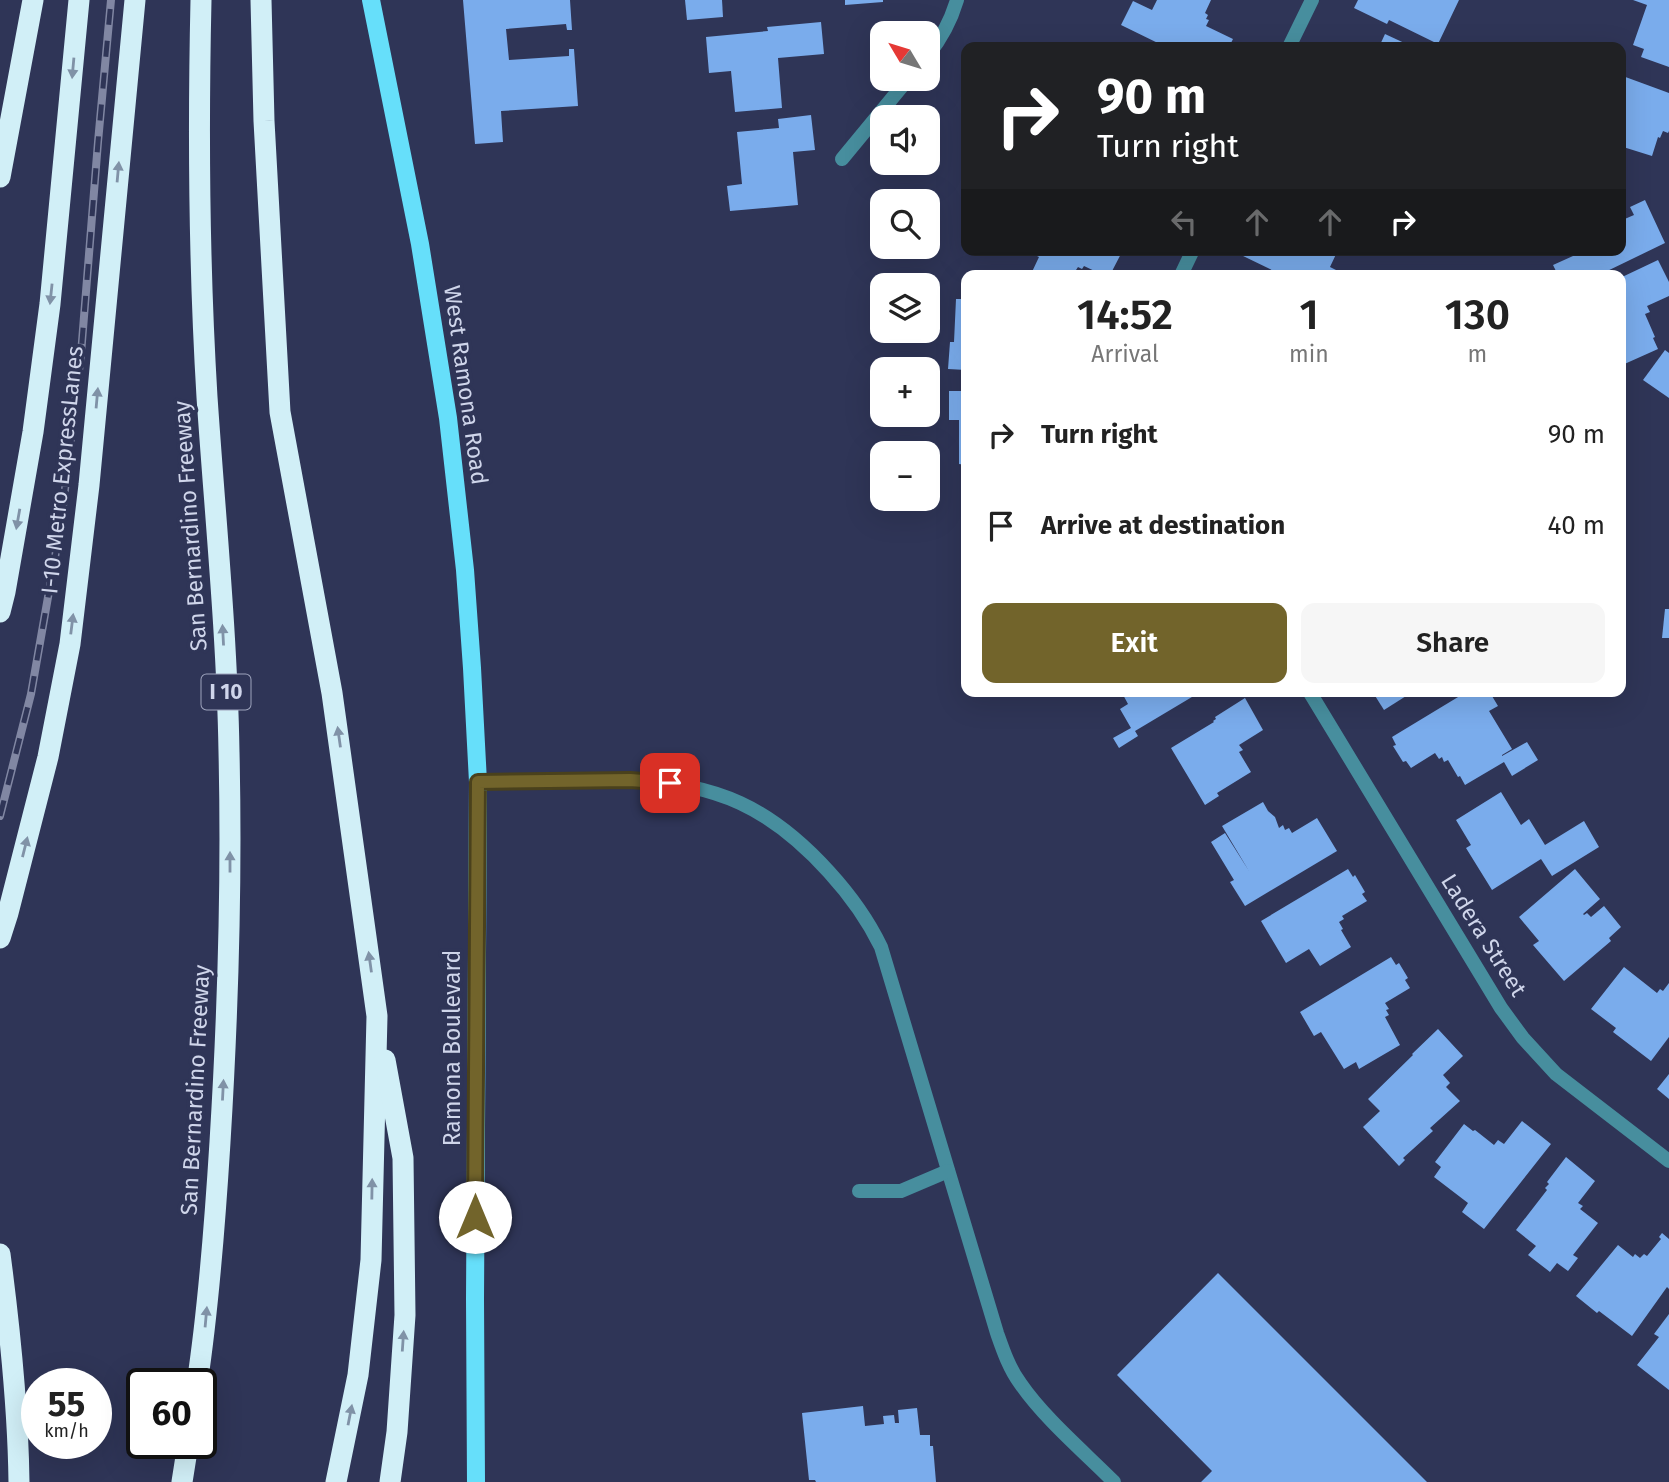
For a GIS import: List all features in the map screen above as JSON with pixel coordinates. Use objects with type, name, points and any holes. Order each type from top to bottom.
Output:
[{"type":"highway","points":[[0,177],[33,0]]},
{"type":"highway","name":"I-10 Metro ExpressLanes","points":[[0,612],[33,432],[50,304],[79,0]]},
{"type":"highway","name":"I-10 Metro ExpressLanes","points":[[0,938],[48,757],[70,644],[89,485],[135,0]]},
{"type":"highway","name":"San Bernardino Freeway","points":[[199,1368],[218,1165],[226,1033],[230,886],[229,749],[203,299],[199,108],[201,0]]},
{"type":"highway","points":[[261,0],[264,121],[280,412],[332,693],[377,1016],[403,1158],[405,1315],[397,1432],[390,1482]]},
{"type":"highway","points":[[336,1482],[358,1375],[371,1260],[377,1016]]},
{"type":"highway","points":[[0,1254],[12,1348],[19,1482]]},
{"type":"highway","points":[[182,1482],[186,1459]]},
{"type":"main road","name":"West Ramona Road","points":[[371,0],[420,244],[448,418],[465,570],[478,782]]},
{"type":"main road","name":"Ramona Boulevard","points":[[476,1482],[478,782]]},
{"type":"street","points":[[940,37],[957,0]]},
{"type":"street","points":[[1291,42],[1312,0]]},
{"type":"street","points":[[842,159],[898,91]]},
{"type":"street","name":"Ladera Street","points":[[1313,697],[1501,1008],[1523,1038],[1556,1074],[1669,1161]]},
{"type":"street","points":[[478,782],[655,781],[685,785],[734,799],[780,826],[806,848],[851,896],[881,947],[1006,1359],[1033,1402],[1114,1482]]},
{"type":"street","points":[[859,1191],[901,1191],[948,1171]]},
{"type":"building","points":[[463,0],[570,0],[572,30],[567,30],[566,24],[506,29],[509,60],[569,56],[569,49],[574,49],[578,106],[501,111],[503,142],[475,144]]},
{"type":"building","points":[[685,0],[722,0],[723,17],[687,20]]},
{"type":"building","points":[[845,0],[883,0],[883,2],[845,5]]},
{"type":"building","points":[[1157,0],[1211,0],[1205,13],[1208,15],[1206,19],[1209,20],[1206,26],[1233,39],[1232,42],[1156,42],[1121,25],[1133,1],[1152,10]]},
{"type":"building","points":[[1358,0],[1459,0],[1439,42],[1389,20],[1387,24],[1354,8]]},
{"type":"building","points":[[1633,0],[1669,0],[1669,67],[1641,57],[1644,49],[1633,45],[1647,5]]},
{"type":"building","points":[[821,22],[824,54],[778,58],[782,108],[735,112],[731,71],[709,73],[706,37]]},
{"type":"building","points":[[1385,34],[1402,42],[1381,42]]},
{"type":"building","points":[[1626,77],[1669,93],[1669,131],[1663,131],[1660,138],[1658,137],[1652,156],[1626,148]]},
{"type":"building","points":[[811,115],[815,150],[793,152],[798,205],[730,211],[727,186],[742,184],[737,132],[779,128],[778,119]]},
{"type":"building","points":[[1645,200],[1665,243],[1609,270],[1556,270],[1553,265],[1573,256],[1626,256],[1626,218],[1634,215],[1630,207]]},
{"type":"building","points":[[1037,256],[1120,256],[1113,270],[1092,270],[1084,266],[1076,270],[1033,270],[1039,257]]},
{"type":"building","points":[[1243,256],[1335,256],[1330,267],[1336,270],[1272,270]]},
{"type":"building","points":[[1658,260],[1669,282],[1669,296],[1647,306],[1650,312],[1645,314],[1658,349],[1626,363],[1626,275]]},
{"type":"building","points":[[956,299],[961,299],[961,370],[948,369],[950,342],[954,342]]},
{"type":"building","points":[[1665,350],[1669,353],[1669,398],[1643,380]]},
{"type":"building","points":[[949,391],[961,391],[961,464],[959,420],[949,420]]},
{"type":"building","points":[[1665,609],[1669,609],[1669,638],[1662,638]]},
{"type":"building","points":[[1124,697],[1192,697],[1135,731],[1138,736],[1119,748],[1113,738],[1131,728],[1120,709],[1128,704]]},
{"type":"building","points":[[1376,697],[1405,697],[1384,710]]},
{"type":"building","points":[[1458,697],[1493,697],[1498,706],[1489,711],[1512,749],[1502,756],[1527,742],[1538,760],[1512,776],[1504,762],[1465,785],[1448,760],[1444,762],[1442,757],[1439,759],[1435,753],[1411,768],[1406,761],[1403,762],[1393,746],[1396,745],[1392,737]]},
{"type":"building","points":[[1245,698],[1263,730],[1239,745],[1243,750],[1239,752],[1251,772],[1217,793],[1219,796],[1205,805],[1171,748],[1214,722],[1215,717]]},
{"type":"building","points":[[1501,792],[1521,825],[1529,819],[1545,845],[1584,821],[1599,847],[1552,876],[1541,859],[1492,890],[1466,848],[1471,845],[1456,820]]},
{"type":"building","points":[[1263,802],[1275,817],[1279,828],[1283,825],[1285,830],[1289,828],[1292,833],[1317,818],[1337,851],[1245,906],[1230,882],[1234,880],[1211,842],[1225,833],[1249,871],[1222,826]]},
{"type":"building","points":[[1348,869],[1353,877],[1355,875],[1367,901],[1342,916],[1344,919],[1339,922],[1351,947],[1320,966],[1309,949],[1286,963],[1261,921]]},
{"type":"building","points":[[1575,869],[1600,899],[1583,914],[1587,913],[1591,917],[1604,906],[1621,927],[1609,938],[1611,941],[1564,981],[1533,945],[1539,941],[1519,917]]},
{"type":"building","points":[[1391,957],[1396,965],[1399,963],[1408,978],[1405,980],[1410,988],[1385,1003],[1389,1015],[1385,1017],[1400,1045],[1359,1069],[1356,1062],[1344,1069],[1321,1032],[1314,1036],[1300,1012]]},
{"type":"building","points":[[1624,967],[1657,993],[1660,989],[1663,991],[1669,983],[1669,1037],[1651,1061],[1613,1032],[1616,1028],[1591,1009]]},
{"type":"building","points":[[1438,1029],[1463,1056],[1443,1075],[1450,1083],[1446,1087],[1460,1101],[1430,1128],[1433,1131],[1403,1158],[1405,1160],[1399,1166],[1363,1127],[1380,1111],[1368,1099]]},
{"type":"building","points":[[1669,1074],[1669,1099],[1657,1089]]},
{"type":"building","points":[[1522,1121],[1551,1144],[1484,1229],[1462,1212],[1468,1203],[1434,1177],[1441,1167],[1435,1162],[1464,1124],[1494,1145],[1498,1140],[1504,1144]]},
{"type":"building","points":[[1566,1157],[1595,1181],[1578,1203],[1583,1206],[1580,1209],[1598,1223],[1573,1255],[1578,1258],[1568,1271],[1557,1263],[1550,1272],[1528,1255],[1536,1246],[1516,1230],[1547,1190],[1547,1182]]},
{"type":"building","points":[[1662,1233],[1669,1239],[1669,1289],[1667,1287],[1632,1336],[1576,1296],[1618,1245],[1633,1257],[1635,1254],[1640,1258],[1644,1254],[1647,1256],[1661,1239],[1659,1237]]},
{"type":"building","points":[[1218,1273],[1427,1482],[1201,1482],[1212,1471],[1117,1375]]},
{"type":"building","points":[[1669,1314],[1669,1390],[1637,1365],[1659,1337],[1654,1334]]},
{"type":"building","points":[[863,1406],[865,1426],[884,1424],[883,1416],[894,1415],[895,1423],[899,1423],[898,1410],[917,1408],[920,1435],[930,1435],[930,1446],[933,1446],[936,1482],[809,1480],[802,1413]]},
{"type":"railway","points":[[0,816],[31,694],[61,523],[81,354],[111,0]]},
{"type":"route","points":[[475,1217],[478,782],[630,780],[670,783]]}]
